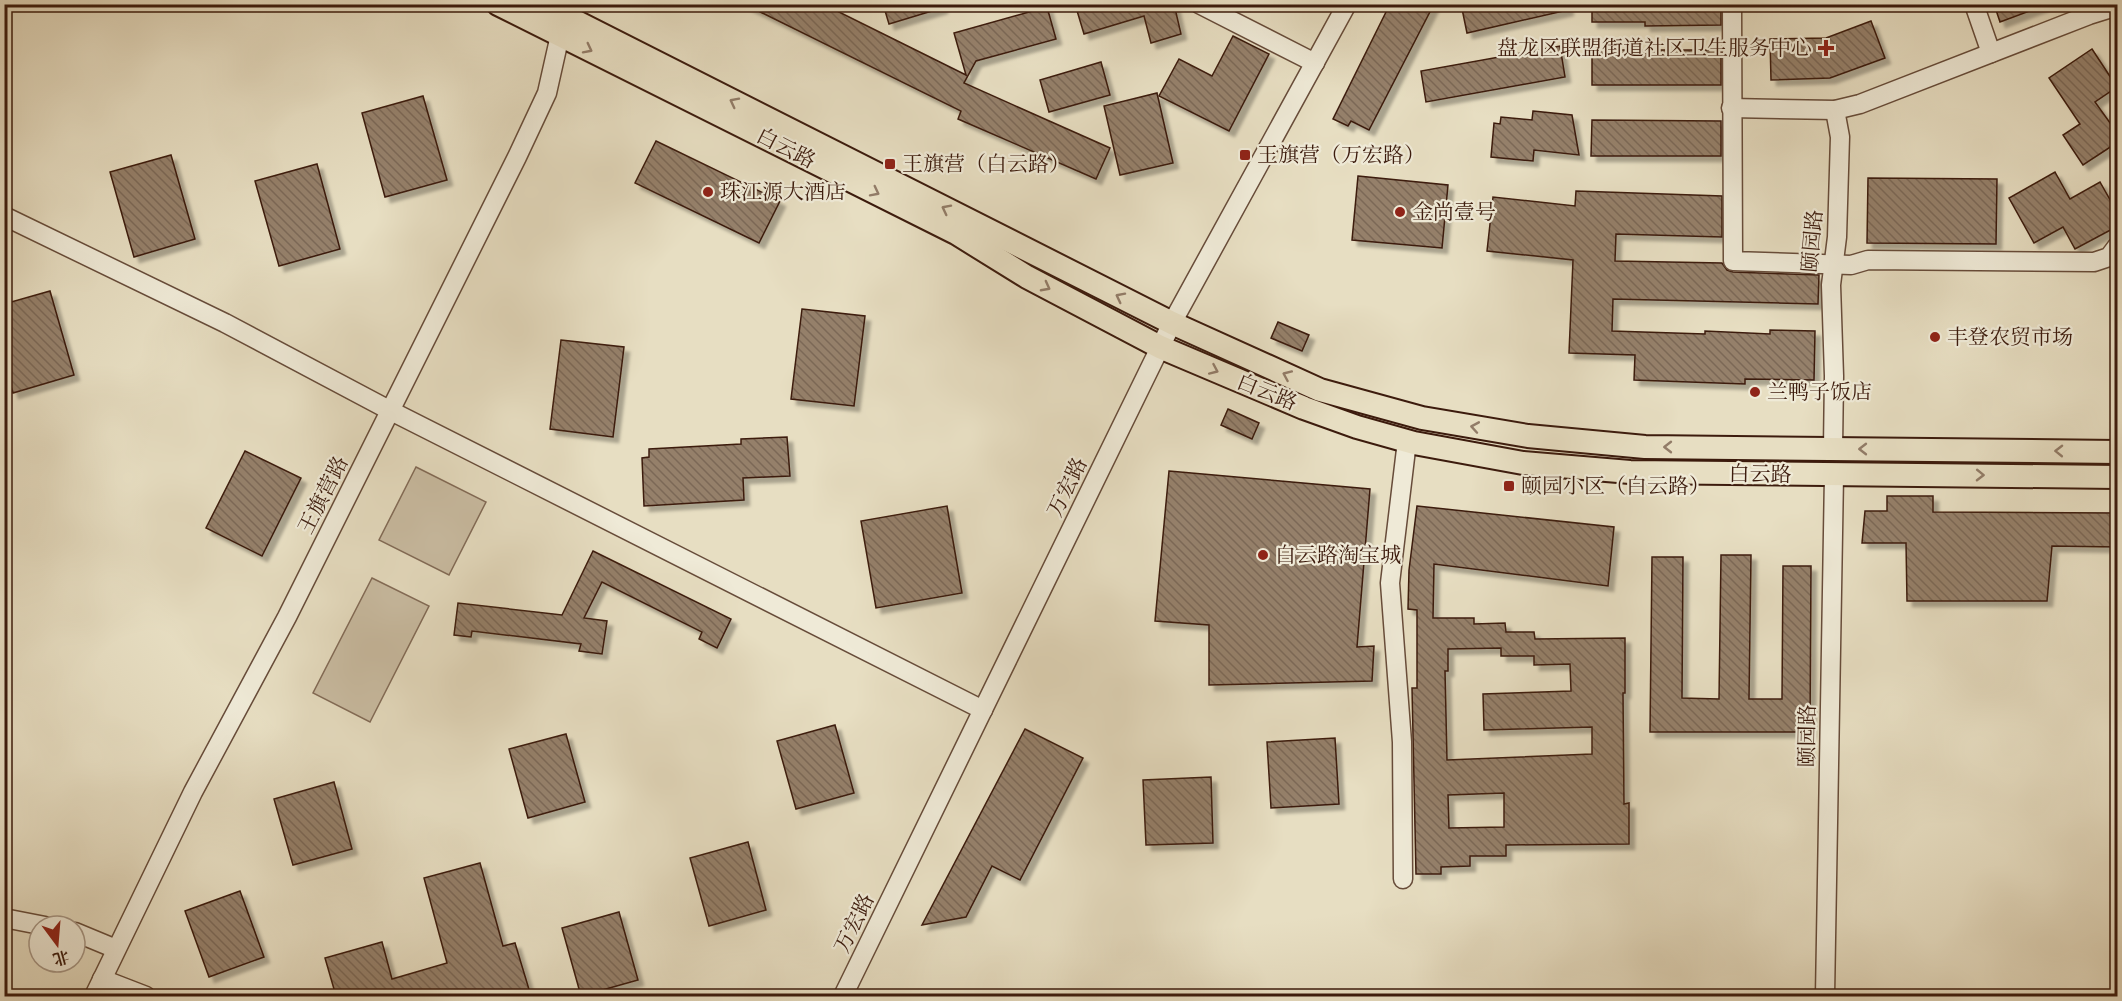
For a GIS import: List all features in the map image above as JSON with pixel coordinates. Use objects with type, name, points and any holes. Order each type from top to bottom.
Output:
[{"type":"main road","name":"白云路","points":[[498,4],[566,19],[1172,323],[1320,390],[1422,418],[1528,436],[1645,447],[2118,452]]},
{"type":"main road","name":"白云路","points":[[542,4],[957,233],[1027,278],[1160,347],[1304,408],[1357,427],[1407,441],[1523,463],[1630,472],[2118,477]]},
{"type":"street","points":[[1198,4],[1315,63]]},
{"type":"street","name":"万宏路","points":[[843,996],[1172,323],[1347,4]]},
{"type":"street","points":[[1732,4],[1733,261],[1851,265],[1868,260],[2094,262],[2109,257],[2118,245]]},
{"type":"street","points":[[1974,4],[1990,53]]},
{"type":"street","points":[[1731,108],[1835,110],[1860,104],[2089,15],[2118,6]]},
{"type":"street","name":"王旗营路","points":[[94,996],[193,792],[287,617],[517,158],[547,93],[566,19]]},
{"type":"street","name":"颐园路","points":[[1833,448],[1832,285],[1837,237],[1840,137],[1835,110]]},
{"type":"street","points":[[4,216],[225,323],[391,411],[983,710]]},
{"type":"street","points":[[1403,879],[1402,742],[1390,583],[1407,441]]},
{"type":"street","name":"颐园路","points":[[1825,996],[1834,475]]},
{"type":"street","points":[[4,918],[27,922]]},
{"type":"street","points":[[87,937],[116,949]]},
{"type":"street","points":[[102,979],[146,996]]},
{"type":"shaded area","points":[[416,467],[486,502],[449,575],[379,540]]},
{"type":"shaded area","points":[[372,578],[429,606],[370,722],[313,693]]},
{"type":"building","points":[[744,4],[823,4],[966,75],[954,33],[1047,7],[1056,39],[976,61],[964,83],[1110,148],[1096,179],[958,119],[961,111]]},
{"type":"building","points":[[883,4],[942,4],[942,8],[889,24]]},
{"type":"building","points":[[1075,4],[1174,4],[1181,34],[1151,43],[1144,16],[1084,34]]},
{"type":"building","points":[[1390,4],[1434,4],[1369,130],[1351,121],[1348,126],[1333,119]]},
{"type":"building","points":[[1461,4],[1567,4],[1568,10],[1467,33]]},
{"type":"building","points":[[1592,4],[1721,4],[1721,25],[1645,26],[1645,22],[1592,22]]},
{"type":"building","points":[[1994,4],[2043,4],[2043,6],[2000,22]]},
{"type":"building","name":"盘龙区联盟街道社区卫生服务中心","points":[[1871,21],[1885,58],[1830,78],[1771,80],[1770,39],[1826,38]]},
{"type":"building","points":[[1233,36],[1269,54],[1229,131],[1159,96],[1179,59],[1212,76]]},
{"type":"building","points":[[1560,46],[1565,77],[1426,102],[1421,71]]},
{"type":"building","points":[[2092,49],[2117,87],[2095,102],[2118,134],[2118,142],[2083,165],[2063,135],[2080,124],[2049,78]]},
{"type":"building","points":[[1592,50],[1721,50],[1721,85],[1592,85]]},
{"type":"building","points":[[1101,62],[1110,95],[1049,112],[1040,80]]},
{"type":"building","points":[[1157,93],[1173,163],[1120,175],[1104,106]]},
{"type":"building","points":[[423,96],[447,180],[385,197],[362,113]]},
{"type":"building","points":[[1533,111],[1572,115],[1579,155],[1534,150],[1533,161],[1491,157],[1494,123],[1500,124],[1501,117],[1532,120]]},
{"type":"building","points":[[1592,120],[1721,121],[1721,156],[1591,156]]},
{"type":"building","name":"珠江源大酒店","points":[[656,141],[780,201],[759,243],[635,183]]},
{"type":"building","points":[[171,155],[195,239],[134,257],[110,172]]},
{"type":"building","points":[[317,164],[340,249],[279,266],[255,181]]},
{"type":"building","points":[[2055,172],[2070,199],[2100,182],[2118,214],[2118,226],[2075,249],[2063,227],[2034,243],[2009,198]]},
{"type":"building","name":"金尚壹号","points":[[1358,176],[1448,185],[1442,248],[1352,240]]},
{"type":"building","points":[[1868,178],[1997,179],[1996,244],[1867,243]]},
{"type":"building","points":[[1576,191],[1722,196],[1722,237],[1616,234],[1615,261],[1722,263],[1727,270],[1733,272],[1819,275],[1818,304],[1613,299],[1612,331],[1770,334],[1770,330],[1815,331],[1814,380],[1745,379],[1745,384],[1634,380],[1635,355],[1569,353],[1573,260],[1487,251],[1493,197],[1575,206]]},
{"type":"building","points":[[50,291],[74,375],[13,393],[4,363],[4,304]]},
{"type":"building","points":[[802,309],[865,316],[854,406],[791,399]]},
{"type":"building","points":[[1278,322],[1309,335],[1302,351],[1271,338]]},
{"type":"building","points":[[561,340],[624,347],[613,437],[550,429]]},
{"type":"building","points":[[1228,409],[1259,423],[1252,439],[1221,425]]},
{"type":"building","points":[[787,437],[790,476],[743,478],[744,500],[644,506],[642,458],[649,457],[649,449],[741,444],[741,439]]},
{"type":"building","points":[[245,451],[301,478],[262,556],[206,528]]},
{"type":"building","name":"白云路淘宝城","points":[[1169,471],[1370,489],[1357,647],[1374,646],[1372,681],[1209,685],[1209,625],[1155,621]]},
{"type":"building","points":[[1887,496],[1933,496],[1933,512],[2118,513],[2118,547],[2052,546],[2047,601],[1907,601],[1906,543],[1862,543],[1865,511],[1887,511]]},
{"type":"building","points":[[947,506],[962,593],[876,608],[861,521]]},
{"type":"building","points":[[1417,506],[1614,527],[1608,586],[1434,564],[1433,618],[1474,618],[1474,624],[1505,623],[1506,632],[1534,632],[1535,639],[1625,638],[1624,804],[1629,803],[1629,844],[1506,845],[1506,856],[1470,856],[1470,866],[1441,867],[1441,874],[1416,874],[1412,688],[1417,688],[1417,610],[1408,609],[1409,570]],"holes":[[[1501,648],[1501,656],[1534,656],[1534,665],[1570,664],[1571,691],[1483,694],[1484,730],[1592,727],[1592,754],[1447,760],[1445,671],[1448,671],[1448,649]],[[1504,793],[1504,827],[1449,828],[1448,795]]]},
{"type":"building","points":[[593,551],[731,619],[717,648],[699,639],[702,632],[602,582],[584,618],[607,621],[602,654],[579,651],[581,644],[472,631],[471,637],[454,635],[458,603],[562,615]]},
{"type":"building","points":[[1721,555],[1751,555],[1749,699],[1782,699],[1783,566],[1811,566],[1810,732],[1650,732],[1652,557],[1683,557],[1682,698],[1719,699]]},
{"type":"building","points":[[835,725],[854,793],[796,809],[777,741]]},
{"type":"building","points":[[1025,729],[1083,758],[1020,880],[992,866],[966,917],[922,925]]},
{"type":"building","points":[[566,734],[585,802],[528,818],[509,749]]},
{"type":"building","points":[[1335,738],[1339,804],[1271,808],[1267,742]]},
{"type":"building","points":[[1211,777],[1213,843],[1146,845],[1143,780]]},
{"type":"building","points":[[334,782],[352,849],[293,865],[274,799]]},
{"type":"building","points":[[748,842],[766,910],[709,926],[690,858]]},
{"type":"building","points":[[480,863],[503,946],[515,943],[531,996],[336,996],[325,958],[382,942],[392,979],[447,963],[424,878]]},
{"type":"building","points":[[240,891],[264,957],[209,977],[185,911]]},
{"type":"building","points":[[619,912],[638,980],[581,996],[562,928]]},
{"type":"place","name":"盘龙区联盟街道社区卫生服务中心","points":[[1826,48]]},
{"type":"place","name":"王旗营（万宏路）","points":[[1245,155]]},
{"type":"place","name":"王旗营（白云路）","points":[[890,164]]},
{"type":"place","name":"珠江源大酒店","points":[[708,192]]},
{"type":"place","name":"金尚壹号","points":[[1400,212]]},
{"type":"place","name":"丰登农贸市场","points":[[1935,337]]},
{"type":"place","name":"兰鸭子饭店","points":[[1755,392]]},
{"type":"place","name":"颐园小区（白云路）","points":[[1509,486]]},
{"type":"place","name":"白云路淘宝城","points":[[1263,555]]}]
